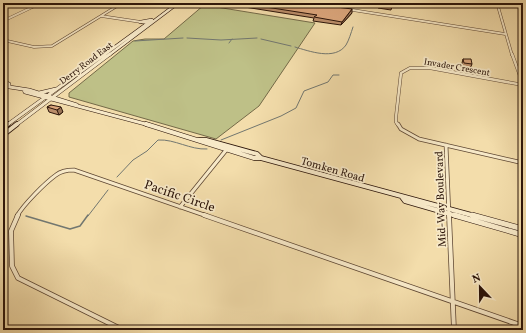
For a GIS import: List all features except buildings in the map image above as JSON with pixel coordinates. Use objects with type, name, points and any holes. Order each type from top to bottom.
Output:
[{"type":"main road","name":"Derry Road East","points":[[3,128],[150,24],[155,18],[174,3]]},
{"type":"main road","name":"Derry Road East","points":[[3,135],[178,3]]},
{"type":"main road","points":[[140,22],[155,18]]},
{"type":"main road","name":"Tomken Road","points":[[3,82],[9,86]]},
{"type":"main road","name":"Tomken Road","points":[[3,86],[39,93],[52,99],[228,148],[254,158],[261,158],[401,197],[405,201],[523,229]]},
{"type":"main road","points":[[39,93],[59,88]]},
{"type":"main road","name":"Tomken Road","points":[[24,90],[32,95],[47,97]]},
{"type":"main road","points":[[41,107],[63,102],[62,92]]},
{"type":"main road","points":[[32,95],[36,101],[32,108]]},
{"type":"main road","name":"Tomken Road","points":[[449,211],[523,234]]},
{"type":"street","points":[[3,21],[41,3]]},
{"type":"street","points":[[3,40],[35,48],[46,48],[52,46],[122,3]]},
{"type":"street","points":[[308,3],[506,34]]},
{"type":"street","points":[[497,3],[523,85]]},
{"type":"street","points":[[101,16],[150,24]]},
{"type":"street","name":"Invader Crescent","points":[[446,146],[419,139],[406,133],[398,126],[396,117],[402,71],[416,67],[430,68],[523,85]]},
{"type":"street","name":"Mid-Way Boulevard","points":[[454,330],[446,146],[523,162]]},
{"type":"street","points":[[180,207],[228,148]]},
{"type":"street","name":"Pacific Circle","points":[[123,330],[18,278],[12,266],[11,231],[14,222],[22,208],[57,174],[68,170],[74,170],[523,326]]},
{"type":"green space","points":[[204,5],[315,23],[259,106],[216,139],[69,97],[69,93],[133,41],[145,39],[164,39]]},
{"type":"waterway","points":[[295,47],[322,54],[335,53],[346,45],[353,27]]},
{"type":"waterway","points":[[135,41],[183,38]]},
{"type":"waterway","points":[[187,38],[232,39]]},
{"type":"waterway","points":[[232,39],[257,38]]},
{"type":"waterway","points":[[229,43],[232,39]]},
{"type":"waterway","points":[[261,39],[291,46]]},
{"type":"waterway","points":[[221,140],[281,116],[296,108],[304,91],[328,82],[333,75],[339,75]]},
{"type":"waterway","points":[[117,177],[133,160],[147,151],[158,140],[207,149]]},
{"type":"waterway","points":[[88,216],[108,190]]},
{"type":"waterway","points":[[26,216],[70,229],[80,226],[88,215]]}]
